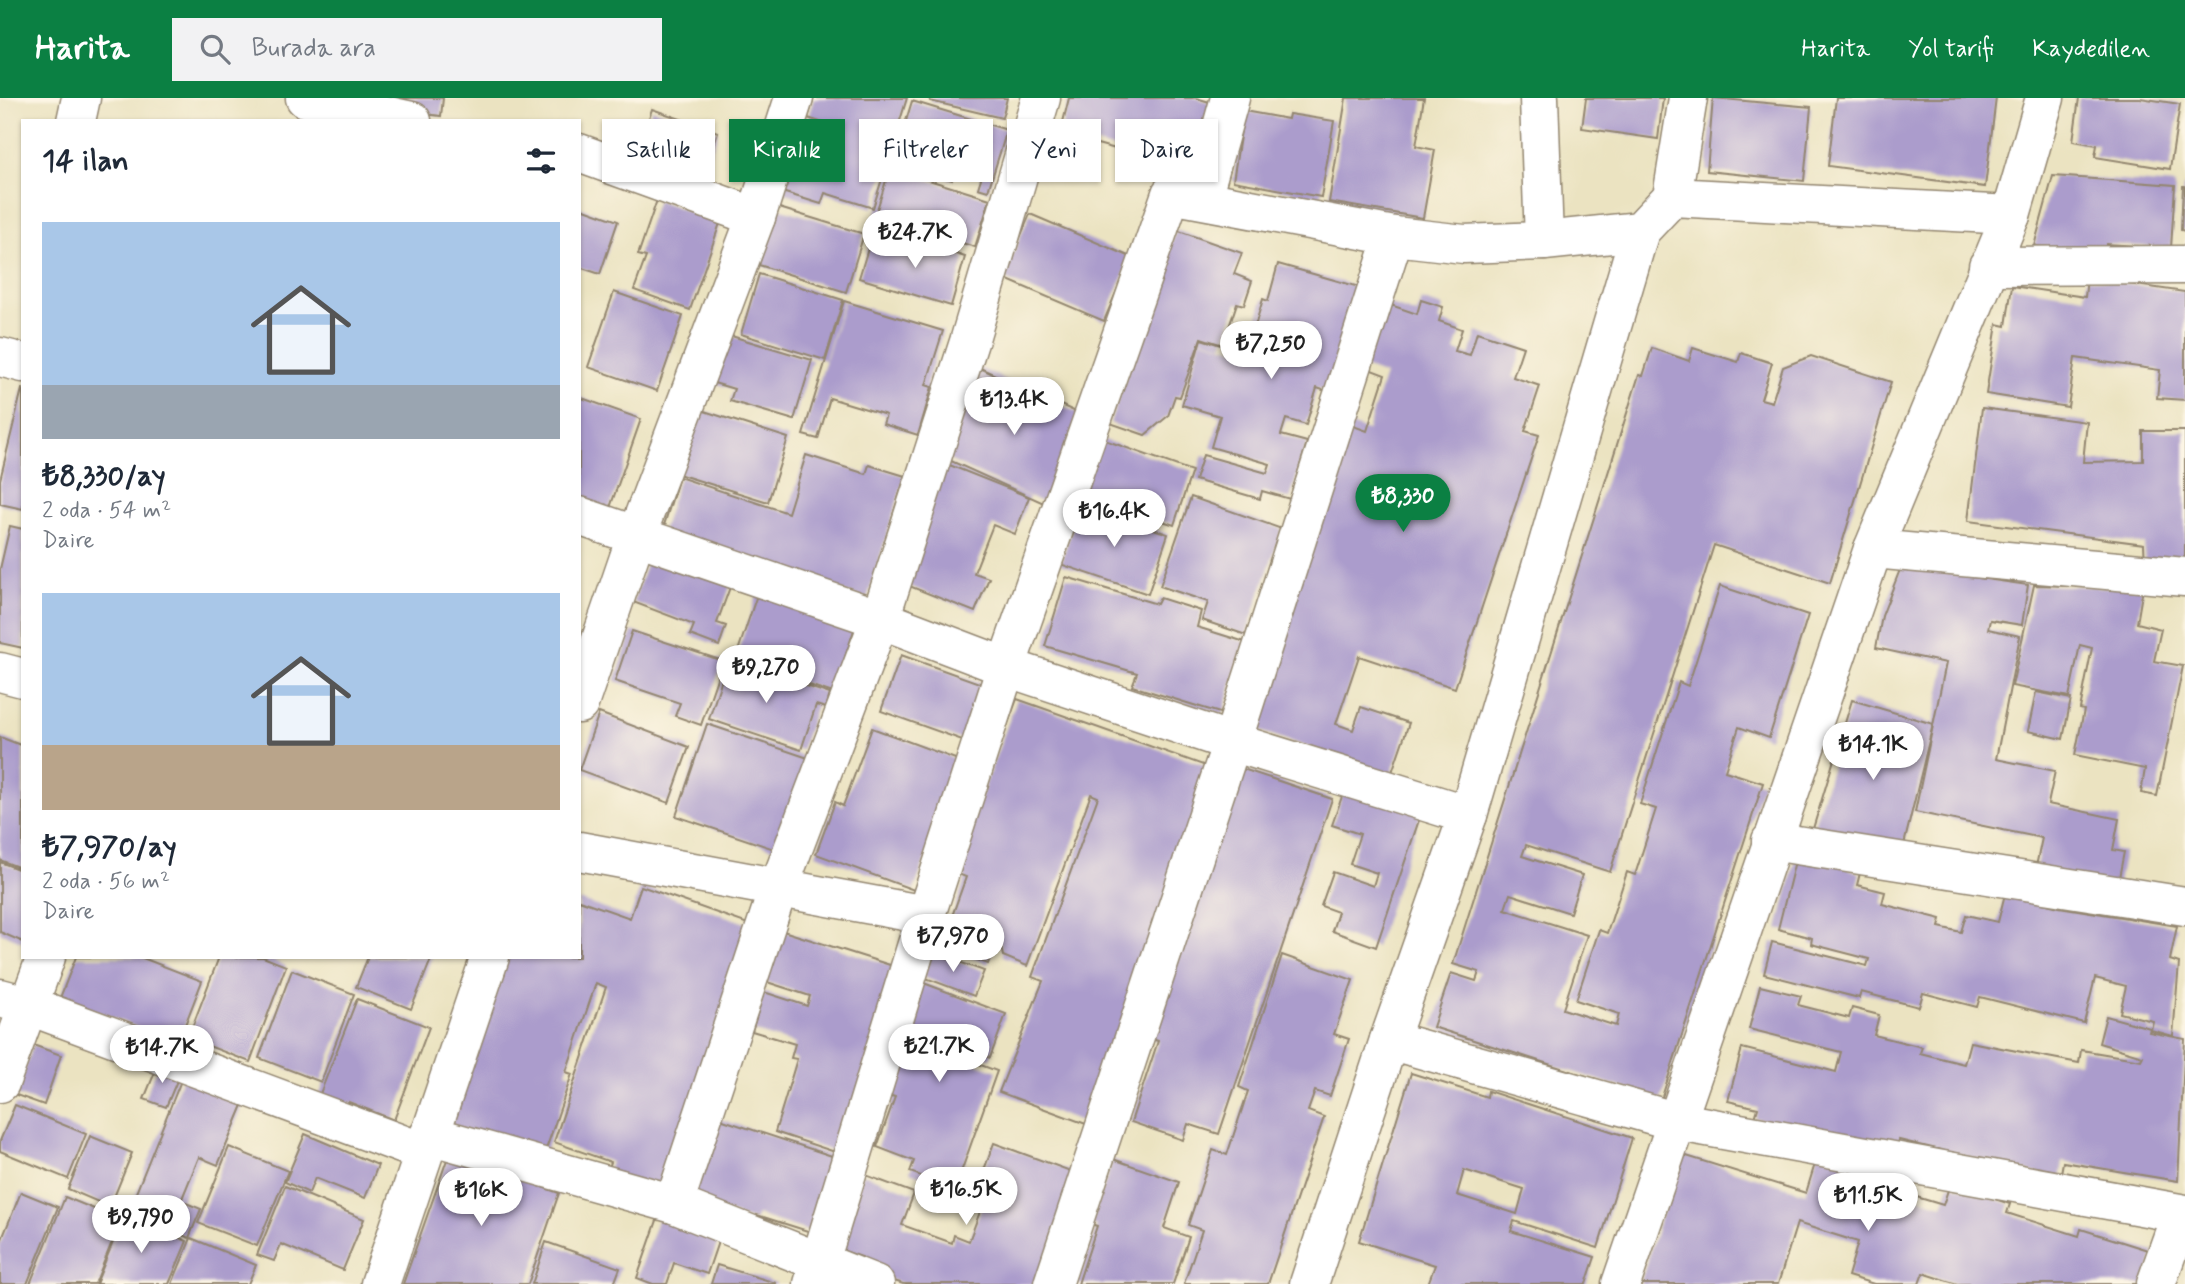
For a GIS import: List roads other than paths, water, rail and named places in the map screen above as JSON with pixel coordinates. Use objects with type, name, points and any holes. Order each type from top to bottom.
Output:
[{"type":"street","points":[[77,119],[82,98]]},
{"type":"street","points":[[305,98],[403,119]]},
{"type":"street","points":[[581,698],[637,534],[755,217],[794,98]]},
{"type":"street","points":[[674,1204],[778,889],[880,619],[969,342],[1041,98]]},
{"type":"street","points":[[1202,198],[1230,98]]},
{"type":"street","points":[[1539,98],[1544,241]]},
{"type":"street","points":[[1309,1284],[1389,1040],[1468,815],[1640,231],[1672,197],[1688,98]]},
{"type":"street","points":[[1620,1284],[1873,549],[2011,215],[2045,98]]},
{"type":"street","points":[[581,154],[755,217]]},
{"type":"street","points":[[816,1274],[926,915],[1006,667],[1171,194],[1394,236],[1464,244],[1544,241],[1640,231]]},
{"type":"street","points":[[1672,197],[2011,215]]},
{"type":"street","points":[[1053,1284],[1232,742],[1394,236]]},
{"type":"street","points":[[1988,266],[2185,265]]},
{"type":"street","points":[[581,517],[880,619],[1006,667],[1232,742],[1468,815]]},
{"type":"street","points":[[1873,549],[2185,577]]},
{"type":"street","points":[[0,672],[21,677]]},
{"type":"street","points":[[1772,841],[2185,906]]},
{"type":"street","points":[[581,851],[926,915]]},
{"type":"street","points":[[0,1083],[14,1001],[45,959]]},
{"type":"street","points":[[380,1284],[489,959]]},
{"type":"street","points":[[14,1001],[426,1144],[674,1204],[816,1274],[875,1284]]},
{"type":"street","points":[[1389,1040],[1674,1121],[2183,1214],[2156,1284]]}]
